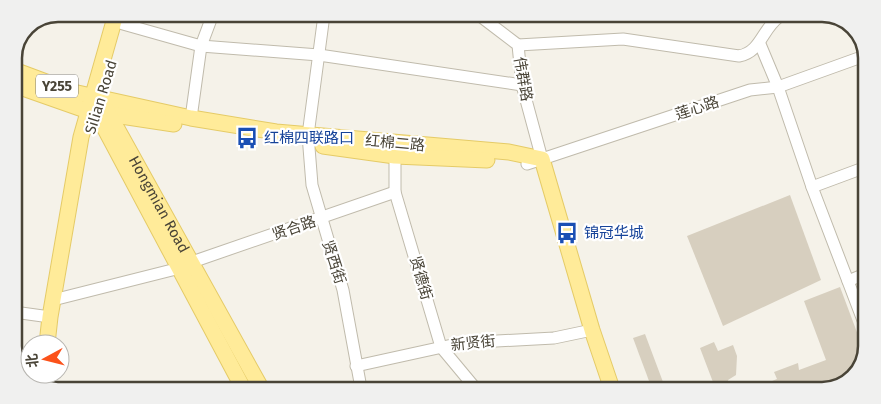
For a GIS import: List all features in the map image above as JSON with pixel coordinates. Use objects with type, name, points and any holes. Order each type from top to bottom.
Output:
[{"type":"main road","name":"Silian Road","points":[[48,334],[74,180],[120,23]]},
{"type":"main road","name":"Y255","points":[[23,74],[97,107]]},
{"type":"main road","name":"Y255","points":[[23,87],[97,107]]},
{"type":"main road","name":"红棉二路","points":[[97,107],[191,118],[395,156],[508,161],[527,164]]},
{"type":"main road","name":"红棉二路","points":[[97,107],[309,140],[509,152],[542,159]]},
{"type":"main road","name":"Hongmian Road","points":[[97,107],[186,265],[257,382]]},
{"type":"main road","points":[[542,159],[601,382]]},
{"type":"main road","points":[[527,164],[539,180],[588,331],[609,382]]},
{"type":"main road","name":"Hongmian Road","points":[[186,265],[240,382]]},
{"type":"street","name":"伟群路","points":[[489,22],[518,44],[522,85],[542,159]]},
{"type":"street","points":[[518,44],[623,39],[739,56],[750,54],[760,44],[764,33],[774,22]]},
{"type":"street","points":[[138,23],[200,46],[319,54],[522,85]]},
{"type":"street","points":[[191,118],[200,46],[209,23]]},
{"type":"street","name":"贤西街","points":[[323,23],[309,140],[312,185],[320,219],[343,290],[360,382]]},
{"type":"street","points":[[760,44],[778,87],[812,187],[858,307]]},
{"type":"street","name":"莲心路","points":[[527,164],[750,90],[778,87],[858,58]]},
{"type":"street","name":"贤德街","points":[[395,156],[396,192],[441,347],[470,382]]},
{"type":"street","points":[[812,187],[858,170]]},
{"type":"street","name":"贤合路","points":[[53,300],[186,265],[396,192]]},
{"type":"street","points":[[848,281],[858,277]]},
{"type":"street","points":[[23,313],[50,317]]},
{"type":"street","name":"新贤街","points":[[356,366],[461,343],[554,338],[588,331]]},
{"type":"building","points":[[790,195],[821,280],[723,326],[687,236]]},
{"type":"building","points":[[840,287],[858,335],[858,353],[854,364],[843,375],[834,380],[823,382],[770,382],[777,379],[774,372],[798,363],[799,370],[826,360],[804,301]]},
{"type":"building","points":[[645,334],[663,382],[649,382],[633,338]]},
{"type":"building","points":[[714,342],[718,351],[733,345],[737,356],[736,375],[728,380],[728,382],[713,382],[700,348]]},
{"type":"place","name":"红棉四联路口","points":[[247,138]]},
{"type":"place","name":"锦冠华城","points":[[567,233]]}]
